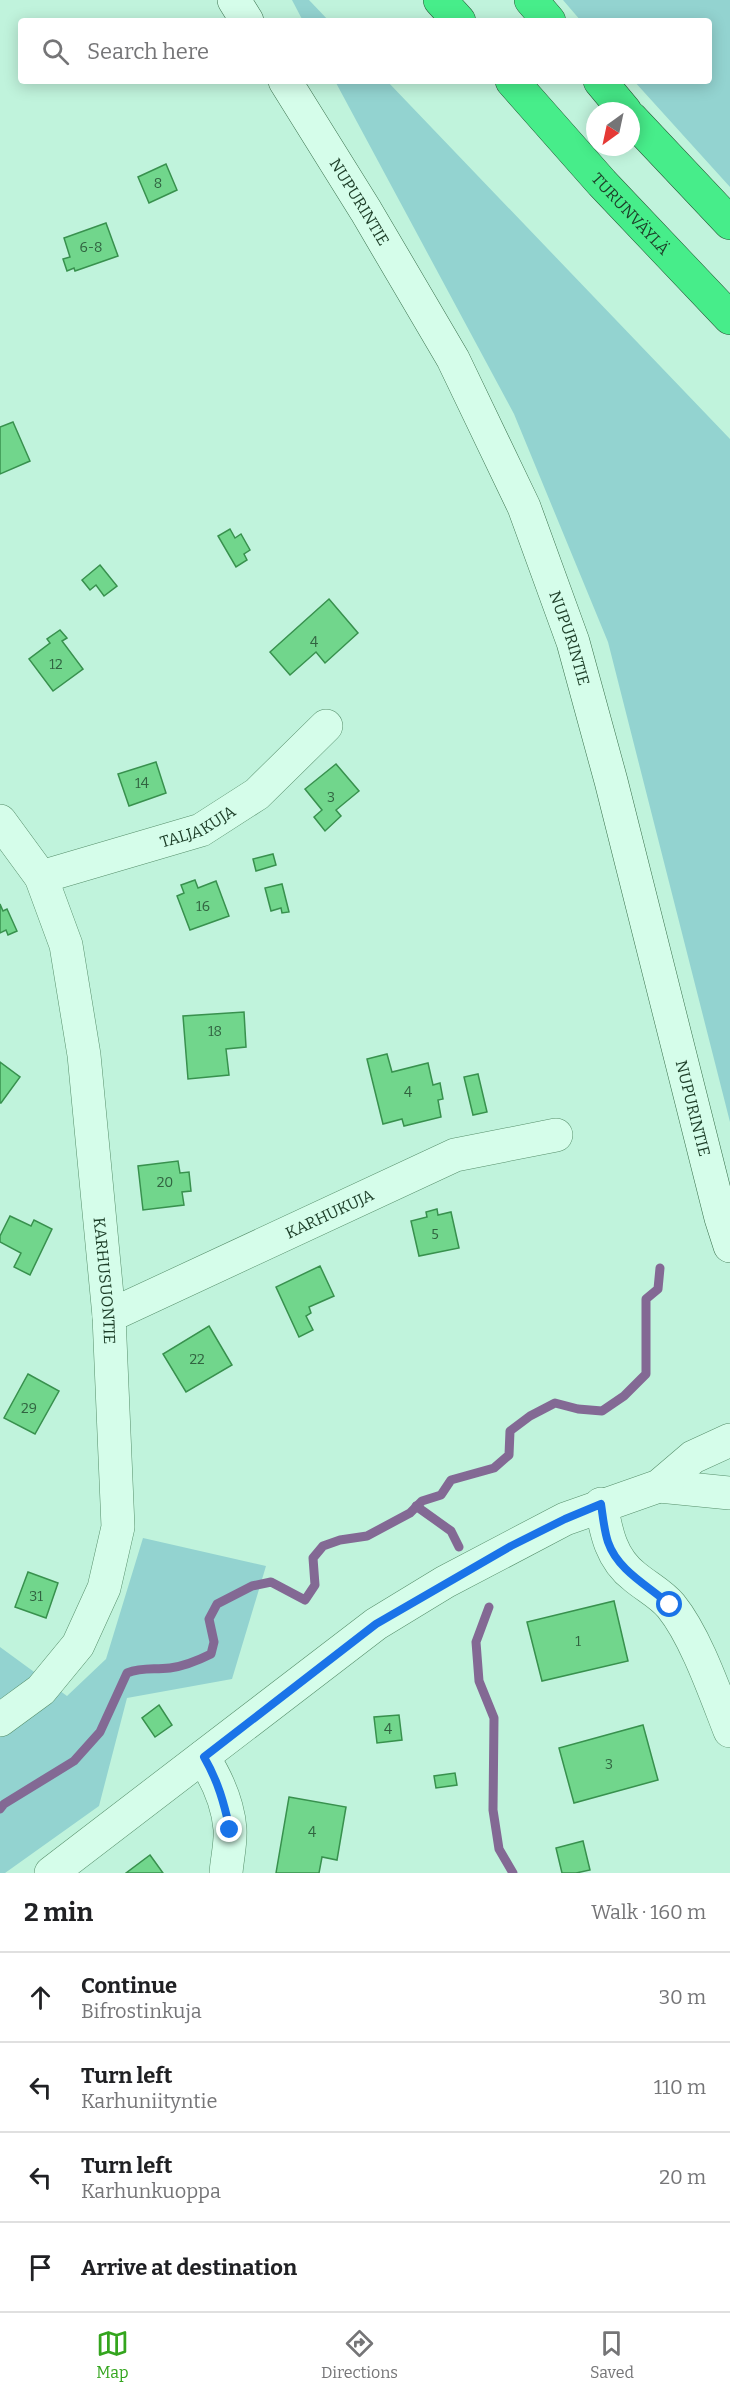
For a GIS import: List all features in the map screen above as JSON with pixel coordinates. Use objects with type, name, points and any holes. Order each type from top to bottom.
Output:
[{"type":"highway","points":[[441,0],[456,18]]},
{"type":"highway","points":[[531,0],[546,18]]},
{"type":"highway","name":"TURUNVÄYLÄ","points":[[515,84],[602,183],[730,318]]},
{"type":"highway","points":[[602,84],[618,102]]},
{"type":"highway","points":[[640,128],[730,223]]},
{"type":"street","points":[[234,0],[245,18]]},
{"type":"street","name":"NUPURINTIE","points":[[287,84],[366,211],[453,359],[524,507],[573,642],[612,781],[721,1218],[730,1246]]},
{"type":"street","name":"TALJAKUJA","points":[[41,878],[201,830],[257,794],[326,726]]},
{"type":"street","name":"KARHUSUONTIE","points":[[0,821],[41,878],[66,945],[84,1055],[110,1316],[118,1527],[104,1588],[78,1646],[41,1690],[0,1720]]},
{"type":"street","name":"KARHUKUJA","points":[[110,1316],[455,1155],[556,1135]]},
{"type":"street","points":[[659,1486],[693,1457],[730,1440]]},
{"type":"street","points":[[51,1873],[376,1624],[511,1546],[601,1504],[659,1486],[730,1493]]},
{"type":"street","points":[[601,1504],[609,1544],[632,1576],[670,1605],[691,1640],[730,1731]]},
{"type":"street","points":[[204,1757],[215,1776],[230,1830],[226,1873]]},
{"type":"shaded area","points":[[292,0],[309,0],[326,18],[301,18]]},
{"type":"shaded area","points":[[563,0],[730,0],[730,187],[637,84],[712,84],[712,18],[578,18]]},
{"type":"shaded area","points":[[337,84],[390,84],[730,439],[730,1122],[608,642],[514,414]]},
{"type":"shaded area","points":[[143,1538],[266,1566],[232,1679],[127,1698],[99,1806],[5,1873],[0,1873],[0,1647],[67,1696],[106,1659]]},
{"type":"building","points":[[166,164],[177,190],[149,203],[138,177]]},
{"type":"building","points":[[106,223],[118,256],[75,271],[74,268],[67,271],[63,259],[70,257],[64,238]]},
{"type":"building","points":[[13,422],[30,461],[0,474],[0,427]]},
{"type":"building","points":[[230,529],[235,538],[241,534],[250,550],[244,554],[247,560],[236,567],[218,536]]},
{"type":"building","points":[[100,565],[117,586],[104,596],[96,585],[90,590],[82,580]]},
{"type":"building","points":[[329,599],[358,633],[325,663],[316,652],[290,675],[270,652]]},
{"type":"building","points":[[60,630],[67,638],[62,641],[83,669],[53,691],[29,659],[50,643],[47,639]]},
{"type":"building","points":[[156,762],[166,793],[129,806],[118,774]]},
{"type":"building","points":[[336,764],[359,791],[336,810],[341,816],[325,831],[314,817],[322,810],[305,789]]},
{"type":"building","points":[[273,854],[276,865],[256,871],[253,859]]},
{"type":"building","points":[[195,880],[198,888],[216,881],[229,916],[190,930],[177,896],[184,893],[181,885]]},
{"type":"building","points":[[282,884],[289,912],[282,913],[281,908],[271,911],[265,888]]},
{"type":"building","points":[[0,904],[3,911],[7,909],[17,931],[8,935],[6,930],[0,933]]},
{"type":"building","points":[[244,1012],[246,1047],[226,1049],[229,1075],[188,1079],[183,1016]]},
{"type":"building","points":[[387,1054],[392,1072],[428,1063],[433,1085],[440,1083],[443,1099],[438,1100],[441,1117],[404,1126],[402,1119],[383,1124],[367,1059]]},
{"type":"building","points":[[0,1062],[20,1077],[1,1103],[0,1103]]},
{"type":"building","points":[[478,1074],[487,1112],[473,1115],[464,1077]]},
{"type":"building","points":[[178,1161],[180,1173],[189,1172],[191,1191],[182,1192],[184,1205],[143,1210],[138,1166]]},
{"type":"building","points":[[437,1209],[438,1215],[451,1212],[459,1248],[419,1256],[411,1221],[427,1217],[426,1212]]},
{"type":"building","points":[[10,1216],[31,1226],[34,1220],[52,1229],[30,1275],[14,1267],[21,1253],[0,1242],[0,1236]]},
{"type":"building","points":[[320,1266],[334,1296],[309,1307],[311,1313],[306,1316],[313,1330],[299,1337],[276,1287]]},
{"type":"building","points":[[209,1326],[232,1365],[186,1392],[163,1354]]},
{"type":"building","points":[[28,1374],[59,1391],[35,1434],[4,1418]]},
{"type":"building","points":[[28,1572],[58,1583],[46,1618],[15,1607]]},
{"type":"building","points":[[614,1601],[628,1661],[542,1681],[527,1622]]},
{"type":"building","points":[[159,1705],[172,1725],[155,1737],[142,1718]]},
{"type":"building","points":[[399,1715],[402,1740],[377,1743],[374,1717]]},
{"type":"building","points":[[643,1725],[658,1780],[574,1803],[559,1748]]},
{"type":"building","points":[[455,1773],[457,1785],[436,1788],[434,1776]]},
{"type":"building","points":[[289,1797],[346,1807],[337,1860],[322,1857],[319,1873],[276,1873]]},
{"type":"building","points":[[583,1841],[590,1870],[562,1873],[556,1848]]},
{"type":"building","points":[[150,1855],[163,1873],[126,1873]]},
{"type":"waterway","points":[[0,1809],[4,1804],[74,1761],[100,1732],[127,1673],[181,1666],[211,1654],[214,1642],[209,1619],[217,1604],[252,1586],[271,1582],[305,1600],[315,1585],[313,1558],[323,1546],[340,1540],[367,1536],[410,1513],[422,1501],[441,1495],[451,1480],[494,1468],[509,1455],[510,1431],[530,1416],[555,1403],[578,1409],[602,1411],[624,1396],[646,1374],[646,1299],[658,1289],[660,1268]]},
{"type":"waterway","points":[[416,1506],[451,1531],[459,1547]]},
{"type":"waterway","points":[[489,1607],[476,1642],[479,1681],[494,1718],[493,1810],[499,1849],[513,1873]]},
{"type":"route","points":[[230,1830],[215,1776],[204,1757],[376,1624],[445,1582],[511,1546],[601,1504],[609,1544],[620,1562],[632,1576],[656,1592],[670,1605]]}]
